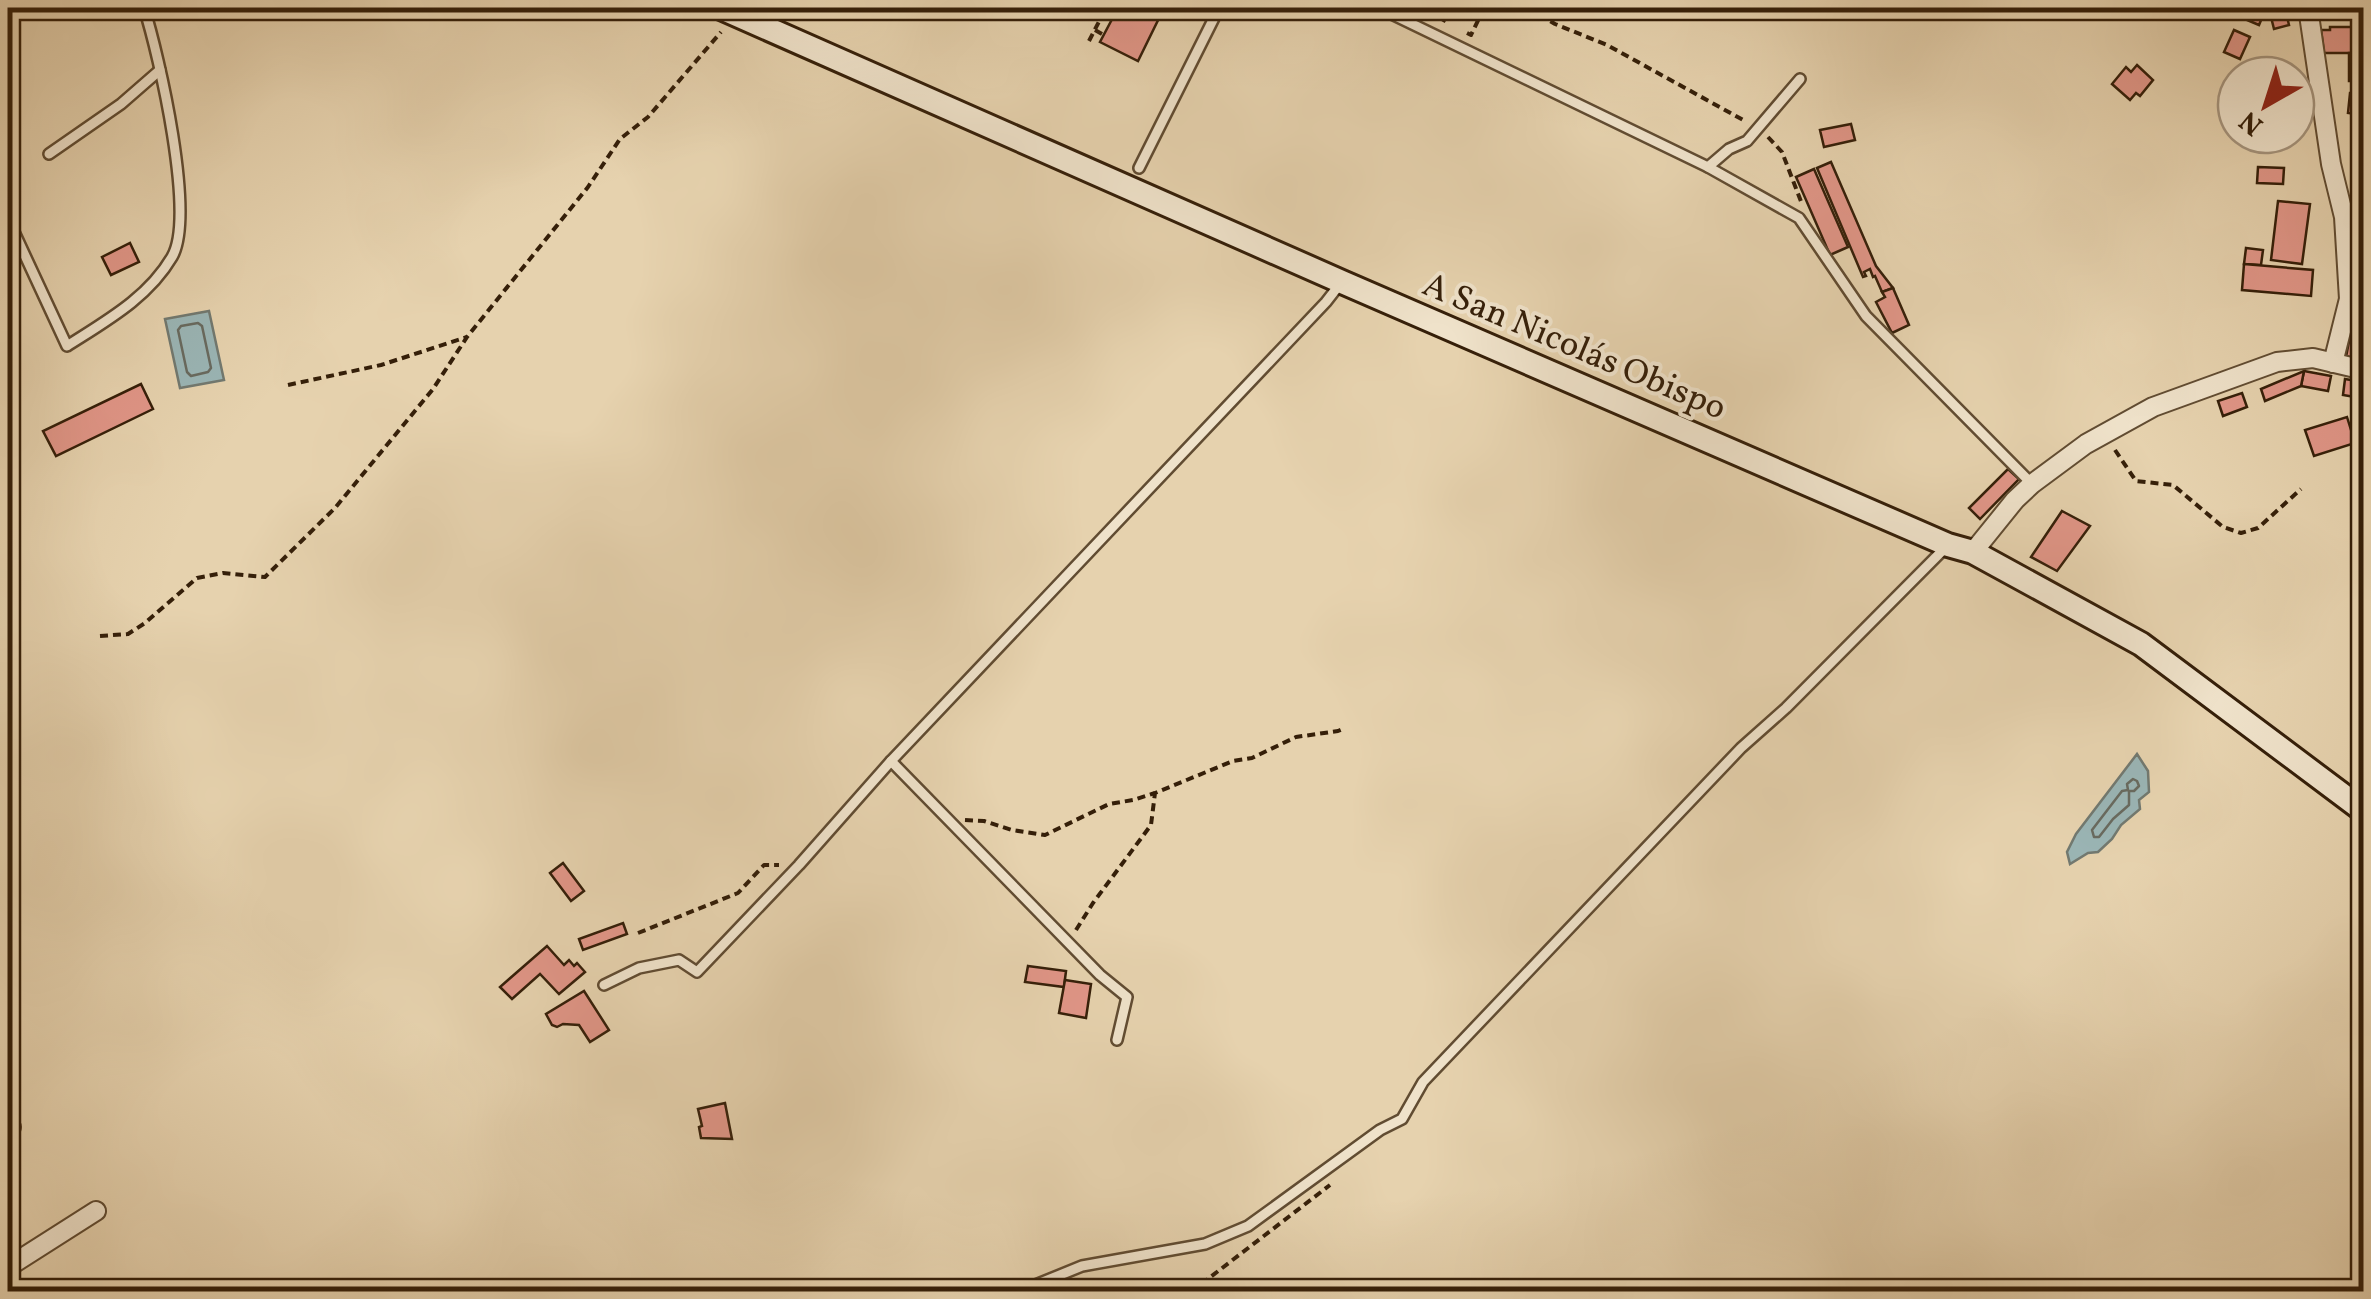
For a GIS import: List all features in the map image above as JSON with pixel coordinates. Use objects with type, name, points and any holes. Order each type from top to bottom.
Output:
[{"type":"main road","name":"A San Nicolás Obispo","points":[[727,10],[1134,178],[1342,282],[1948,545],[1973,552],[2140,644],[2364,810]]},
{"type":"street","points":[[2308,8],[2331,164],[2344,217],[2348,299],[2333,362]]},
{"type":"street","points":[[2344,217],[2364,217]]},
{"type":"street","points":[[1973,552],[2014,500],[2032,484],[2086,444],[2152,407],[2277,362],[2313,358],[2364,370]]},
{"type":"street","points":[[8,1267],[96,1211]]},
{"type":"lane","points":[[8,219],[67,346],[154,284],[174,253],[179,181],[160,70],[144,8]]},
{"type":"lane","points":[[1134,178],[1225,8]]},
{"type":"lane","points":[[1379,8],[1708,167],[1799,218],[1866,316],[2032,484]]},
{"type":"lane","points":[[49,154],[160,70]]},
{"type":"lane","points":[[1708,167],[1729,149],[1748,142],[1800,79]]},
{"type":"lane","points":[[604,985],[639,968],[679,960],[697,972],[1342,282]]},
{"type":"lane","points":[[1018,1292],[1082,1266],[1205,1244],[1248,1226],[1380,1130],[1402,1119],[1423,1082],[1741,748],[1948,545]]},
{"type":"lane","points":[[891,761],[1082,958],[1127,997],[1117,1040]]},
{"type":"path","points":[[1089,41],[1106,8]]},
{"type":"path","points":[[1443,22],[1451,8]]},
{"type":"path","points":[[1471,35],[1484,8]]},
{"type":"path","points":[[1528,8],[1555,24],[1608,44],[1759,127],[1782,152],[1802,203],[1807,230]]},
{"type":"path","points":[[100,636],[128,634],[198,578],[223,572],[266,577],[335,508],[433,389],[467,336],[588,187],[620,139],[648,118],[727,26],[727,10]]},
{"type":"path","points":[[1094,30],[1104,35]]},
{"type":"path","points":[[288,385],[381,365],[467,336]]},
{"type":"path","points":[[2105,434],[2136,482],[2173,485],[2223,527],[2241,533],[2258,528],[2301,489]]},
{"type":"path","points":[[948,820],[984,821],[1045,835],[1109,804],[1155,793],[1233,760],[1252,758],[1296,736],[1344,728]]},
{"type":"path","points":[[1082,958],[1074,932],[1151,825],[1155,793]]},
{"type":"path","points":[[638,933],[738,893],[764,864],[799,865]]},
{"type":"path","points":[[1191,1292],[1340,1178]]},
{"type":"water","points":[[209,311],[224,380],[180,388],[165,319]]},
{"type":"water","points":[[2137,754],[2148,771],[2149,792],[2139,800],[2140,809],[2098,852],[2088,853],[2070,864],[2067,852],[2076,834]]},
{"type":"building","points":[[1118,8],[1164,8],[1138,61],[1100,42]]},
{"type":"building","points":[[2237,8],[2266,8],[2259,25],[2240,17],[2243,10]]},
{"type":"building","points":[[2285,8],[2289,25],[2274,29],[2269,9]]},
{"type":"building","points":[[2364,27],[2359,53],[2324,53],[2321,30]]},
{"type":"building","points":[[2234,30],[2250,37],[2242,55],[2224,52]]},
{"type":"building","points":[[2349,53],[2364,53],[2364,81],[2349,81]]},
{"type":"building","points":[[2137,65],[2153,80],[2140,96],[2136,93],[2130,100],[2112,84],[2126,67],[2131,72]]},
{"type":"building","points":[[2350,93],[2364,94],[2364,141],[2353,140],[2356,114],[2348,113]]},
{"type":"building","points":[[1851,124],[1855,140],[1824,147],[1820,130]]},
{"type":"building","points":[[1831,162],[1876,266],[1893,288],[1882,292],[1870,269],[1863,277],[1817,168]]},
{"type":"building","points":[[2258,167],[2284,168],[2283,184],[2257,183]]},
{"type":"building","points":[[1814,169],[1848,247],[1830,255],[1796,177]]},
{"type":"building","points":[[2278,201],[2310,204],[2302,264],[2271,260]]},
{"type":"building","points":[[130,243],[139,262],[111,275],[102,257]]},
{"type":"building","points":[[2246,248],[2263,250],[2261,265],[2244,264]]},
{"type":"building","points":[[2244,264],[2313,270],[2311,296],[2242,290]]},
{"type":"building","points":[[1893,288],[1909,325],[1892,333],[1876,302],[1885,297],[1882,292]]},
{"type":"building","points":[[2350,336],[2364,339],[2364,361],[2346,357]]},
{"type":"building","points":[[2304,371],[2331,376],[2328,391],[2301,386]]},
{"type":"building","points":[[2304,371],[2301,386],[2265,401],[2261,389]]},
{"type":"building","points":[[2345,379],[2363,382],[2361,398],[2343,395]]},
{"type":"building","points":[[141,384],[153,409],[56,456],[43,431]]},
{"type":"building","points":[[2242,393],[2247,407],[2223,416],[2218,401]]},
{"type":"building","points":[[2347,417],[2355,443],[2314,456],[2305,430]]},
{"type":"building","points":[[2008,469],[2019,479],[1980,519],[1969,508]]},
{"type":"building","points":[[2062,511],[2090,526],[2057,571],[2031,557]]},
{"type":"building","points":[[563,863],[584,891],[571,901],[550,873]]},
{"type":"building","points":[[623,923],[627,934],[583,950],[579,939]]},
{"type":"building","points":[[547,946],[564,965],[569,960],[585,972],[559,994],[540,974],[512,999],[500,987]]},
{"type":"building","points":[[1028,966],[1066,971],[1064,987],[1025,982]]},
{"type":"building","points":[[1065,980],[1091,984],[1086,1018],[1059,1013]]},
{"type":"building","points":[[584,991],[609,1030],[590,1042],[579,1025],[557,1027],[546,1014]]},
{"type":"building","points":[[725,1103],[732,1139],[701,1138],[698,1109]]}]
